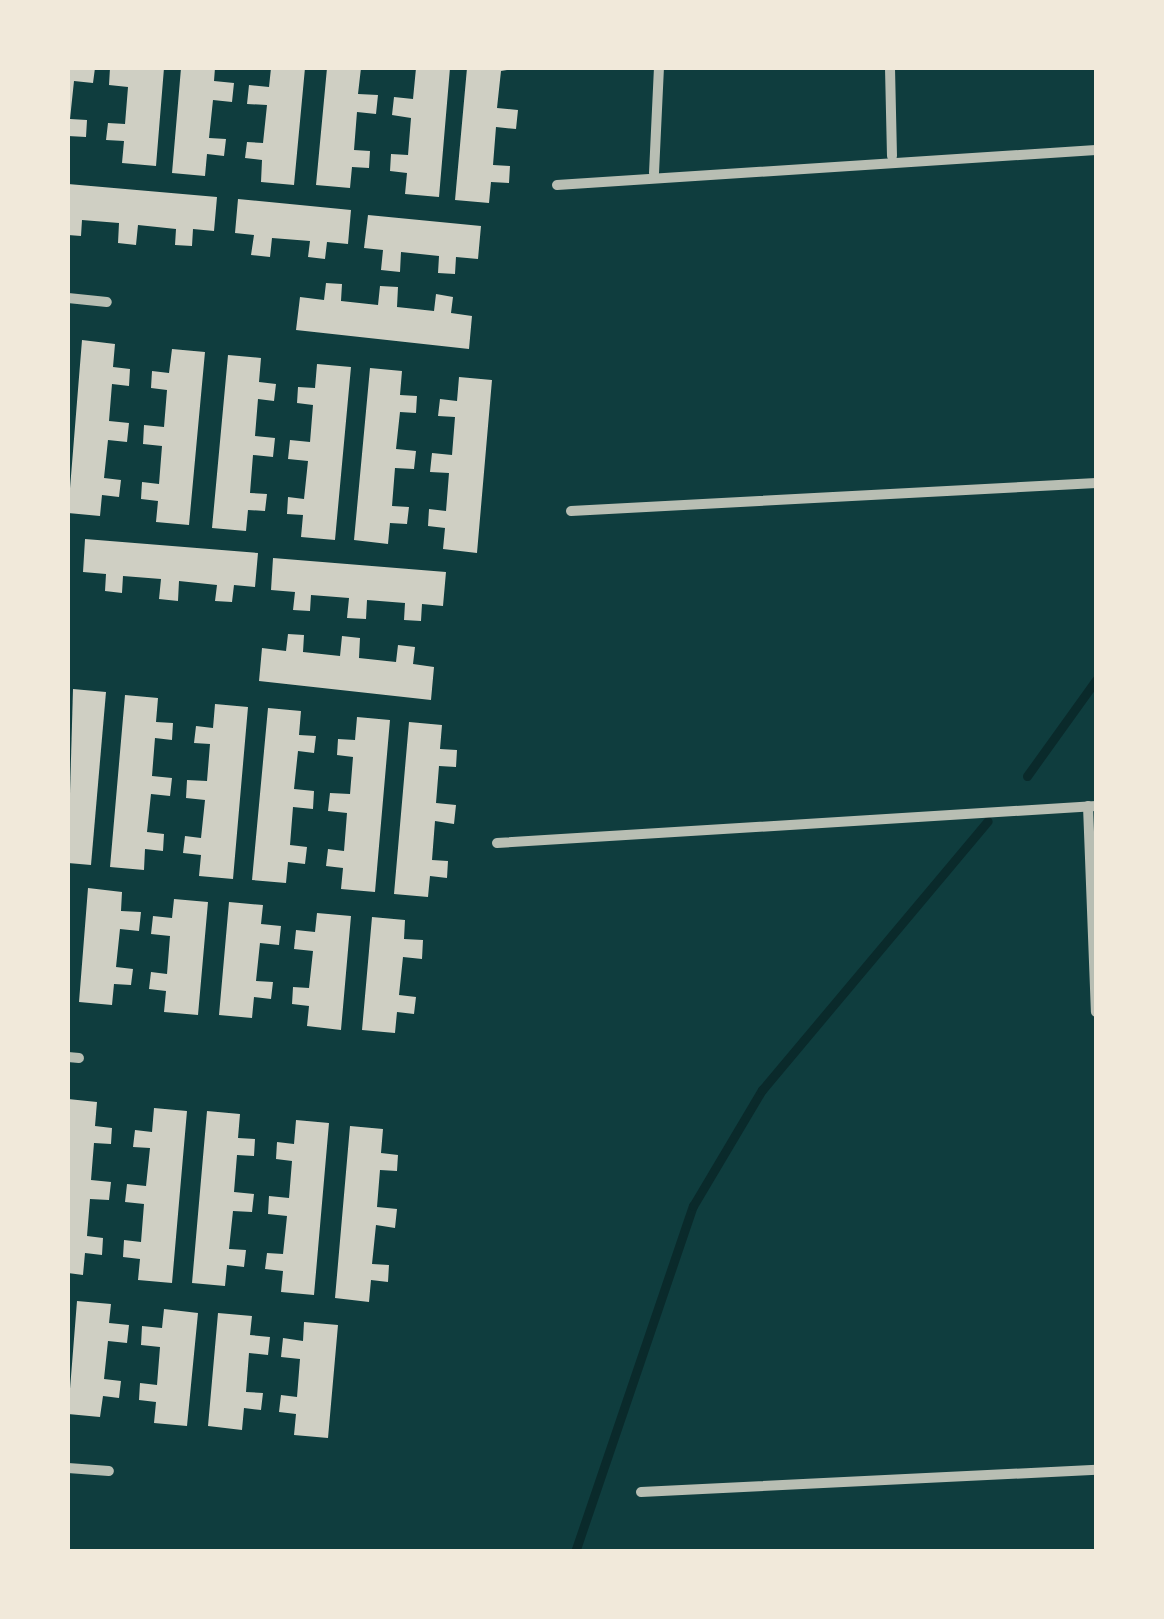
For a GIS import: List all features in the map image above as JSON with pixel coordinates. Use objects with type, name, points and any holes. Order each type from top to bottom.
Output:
[{"type":"street","points":[[654,172],[659,68]]},
{"type":"street","points":[[890,68],[892,156]]},
{"type":"street","points":[[556,185],[654,172],[892,156],[1096,150]]},
{"type":"street","points":[[68,298],[107,302]]},
{"type":"street","points":[[570,510],[1096,483]]},
{"type":"street","points":[[497,843],[1092,806],[1096,1012]]},
{"type":"street","points":[[68,1468],[109,1472]]},
{"type":"street","points":[[640,1492],[1096,1470]]},
{"type":"building","points":[[68,68],[95,68],[93,83],[74,81],[70,119],[87,120],[86,137],[68,136]]},
{"type":"building","points":[[110,68],[164,68],[156,166],[122,163],[124,141],[106,140],[108,123],[125,124],[128,87],[109,85]]},
{"type":"building","points":[[181,68],[215,68],[214,81],[234,83],[232,102],[213,100],[209,138],[226,139],[224,156],[207,154],[205,176],[172,173]]},
{"type":"building","points":[[271,68],[305,68],[294,185],[261,182],[262,160],[245,158],[247,142],[263,143],[267,105],[247,104],[249,85],[269,87]]},
{"type":"building","points":[[327,68],[361,68],[358,94],[378,95],[376,114],[357,112],[354,150],[370,151],[369,168],[352,167],[350,188],[316,185]]},
{"type":"building","points":[[416,68],[450,68],[439,197],[405,194],[407,173],[390,171],[391,154],[408,155],[411,118],[392,115],[394,97],[413,99]]},
{"type":"building","points":[[467,68],[518,68],[501,71],[497,108],[518,110],[516,129],[496,127],[493,165],[510,166],[509,183],[491,182],[489,203],[455,200]]},
{"type":"building","points":[[68,184],[217,197],[214,231],[193,229],[192,246],[175,245],[176,229],[138,225],[136,245],[118,243],[119,223],[82,220],[81,236],[68,235]]},
{"type":"building","points":[[238,199],[351,210],[348,244],[327,242],[325,259],[308,257],[310,241],[272,238],[270,257],[251,255],[254,235],[235,233]]},
{"type":"building","points":[[368,215],[481,226],[478,259],[456,257],[455,274],[438,273],[439,256],[401,252],[400,272],[381,270],[383,250],[364,248]]},
{"type":"building","points":[[326,283],[342,284],[341,301],[378,305],[380,286],[398,287],[397,307],[434,311],[436,294],[453,297],[451,313],[472,316],[469,349],[296,330],[300,297],[324,300]]},
{"type":"building","points":[[82,340],[115,344],[113,367],[130,369],[129,386],[112,384],[109,421],[129,423],[127,442],[108,440],[104,478],[121,480],[119,497],[102,495],[100,516],[68,513]]},
{"type":"building","points":[[172,349],[205,352],[189,525],[156,522],[158,501],[141,499],[142,482],[159,484],[162,446],[143,444],[144,425],[164,427],[167,390],[151,388],[152,371],[169,373]]},
{"type":"building","points":[[228,355],[261,358],[259,382],[276,384],[274,401],[258,399],[255,436],[275,438],[273,457],[253,455],[250,493],[267,494],[265,511],[248,510],[246,531],[212,528]]},
{"type":"building","points":[[317,364],[351,367],[335,540],[301,537],[303,515],[287,514],[288,497],[304,499],[308,461],[288,459],[290,440],[310,442],[313,405],[297,403],[298,387],[315,388]]},
{"type":"building","points":[[370,368],[402,371],[400,395],[417,396],[416,413],[400,412],[396,449],[416,451],[414,469],[395,468],[392,506],[409,507],[407,524],[390,523],[388,544],[354,540]]},
{"type":"building","points":[[459,377],[492,380],[477,553],[443,549],[445,528],[428,526],[429,509],[446,511],[449,473],[430,472],[432,453],[452,455],[455,417],[438,416],[440,399],[457,401]]},
{"type":"building","points":[[85,539],[258,553],[255,587],[234,585],[232,602],[215,601],[217,585],[179,581],[178,601],[159,599],[161,579],[123,576],[122,593],[105,591],[106,574],[83,572]]},
{"type":"building","points":[[273,558],[446,572],[443,606],[422,604],[421,621],[404,620],[405,603],[367,600],[366,619],[347,618],[349,598],[311,595],[310,611],[293,610],[295,592],[271,590]]},
{"type":"building","points":[[288,634],[304,635],[303,652],[340,656],[342,636],[360,638],[359,658],[396,662],[398,645],[415,647],[413,664],[434,667],[431,700],[259,681],[262,648],[286,651]]},
{"type":"building","points":[[73,689],[106,692],[91,865],[68,863]]},
{"type":"building","points":[[125,695],[158,698],[156,722],[173,723],[172,740],[155,738],[152,776],[172,778],[170,796],[151,794],[147,832],[164,834],[163,851],[145,849],[144,870],[110,867]]},
{"type":"building","points":[[215,704],[248,707],[233,879],[199,876],[201,855],[183,853],[185,836],[201,838],[205,800],[186,798],[187,780],[207,781],[210,744],[194,743],[196,726],[213,728]]},
{"type":"building","points":[[268,708],[301,711],[299,735],[316,736],[314,753],[298,751],[294,789],[314,791],[313,809],[293,807],[290,845],[307,847],[305,864],[288,862],[286,883],[252,880]]},
{"type":"building","points":[[357,717],[390,720],[375,892],[341,889],[343,868],[326,866],[328,849],[344,851],[347,813],[328,811],[330,793],[350,794],[353,757],[337,755],[338,739],[355,740]]},
{"type":"building","points":[[409,722],[442,725],[440,749],[457,750],[456,767],[439,766],[436,803],[456,805],[454,824],[435,821],[432,860],[448,861],[447,878],[430,876],[428,897],[394,894]]},
{"type":"building","points":[[88,888],[122,892],[121,911],[141,912],[139,931],[120,929],[116,967],[133,969],[131,985],[114,984],[112,1005],[79,1002]]},
{"type":"building","points":[[174,899],[208,902],[198,1015],[164,1012],[166,991],[149,989],[151,972],[167,974],[170,936],[151,934],[153,916],[172,918]]},
{"type":"building","points":[[229,902],[263,905],[261,924],[281,926],[279,945],[260,943],[256,981],[273,982],[271,999],[254,997],[252,1018],[219,1015]]},
{"type":"building","points":[[317,913],[351,916],[341,1030],[307,1026],[309,1006],[292,1004],[293,987],[309,988],[313,951],[294,949],[296,930],[315,932]]},
{"type":"building","points":[[372,917],[405,920],[404,939],[423,940],[422,959],[403,957],[399,995],[416,997],[414,1014],[397,1012],[395,1033],[362,1030]]},
{"type":"building","points":[[68,1099],[97,1102],[95,1126],[112,1128],[111,1144],[94,1143],[91,1180],[111,1182],[109,1200],[90,1199],[87,1236],[103,1238],[102,1255],[85,1253],[83,1275],[68,1273]]},
{"type":"building","points":[[154,1108],[187,1111],[172,1283],[138,1280],[140,1259],[123,1257],[124,1240],[141,1242],[144,1204],[125,1202],[127,1184],[146,1186],[150,1148],[133,1147],[135,1130],[152,1132]]},
{"type":"building","points":[[207,1111],[240,1114],[238,1138],[255,1139],[254,1156],[237,1155],[234,1192],[254,1194],[252,1212],[233,1211],[229,1249],[246,1250],[244,1267],[227,1265],[225,1286],[192,1283]]},
{"type":"building","points":[[296,1120],[329,1123],[314,1295],[281,1292],[283,1271],[265,1269],[267,1253],[283,1254],[287,1216],[268,1214],[269,1196],[289,1198],[292,1161],[276,1159],[277,1142],[294,1144]]},
{"type":"building","points":[[350,1126],[383,1129],[381,1153],[398,1155],[397,1171],[380,1170],[377,1207],[397,1209],[395,1228],[376,1225],[372,1264],[389,1265],[388,1282],[371,1280],[369,1302],[335,1298]]},
{"type":"building","points":[[77,1301],[111,1304],[109,1323],[129,1325],[127,1343],[108,1341],[104,1379],[121,1381],[119,1398],[103,1396],[100,1417],[68,1414]]},
{"type":"building","points":[[164,1309],[198,1313],[187,1426],[154,1423],[156,1402],[139,1400],[140,1383],[157,1385],[160,1347],[141,1345],[142,1326],[162,1328]]},
{"type":"building","points":[[218,1313],[252,1316],[250,1335],[270,1337],[268,1355],[249,1353],[246,1392],[263,1393],[261,1410],[244,1408],[242,1430],[208,1426]]},
{"type":"building","points":[[304,1322],[338,1325],[328,1438],[294,1435],[296,1414],[279,1412],[281,1395],[297,1397],[300,1359],[281,1357],[283,1338],[303,1341]]},
{"type":"waterway","points":[[1027,776],[1096,680]]},
{"type":"waterway","points":[[575,1552],[693,1206],[762,1090],[988,821]]}]
